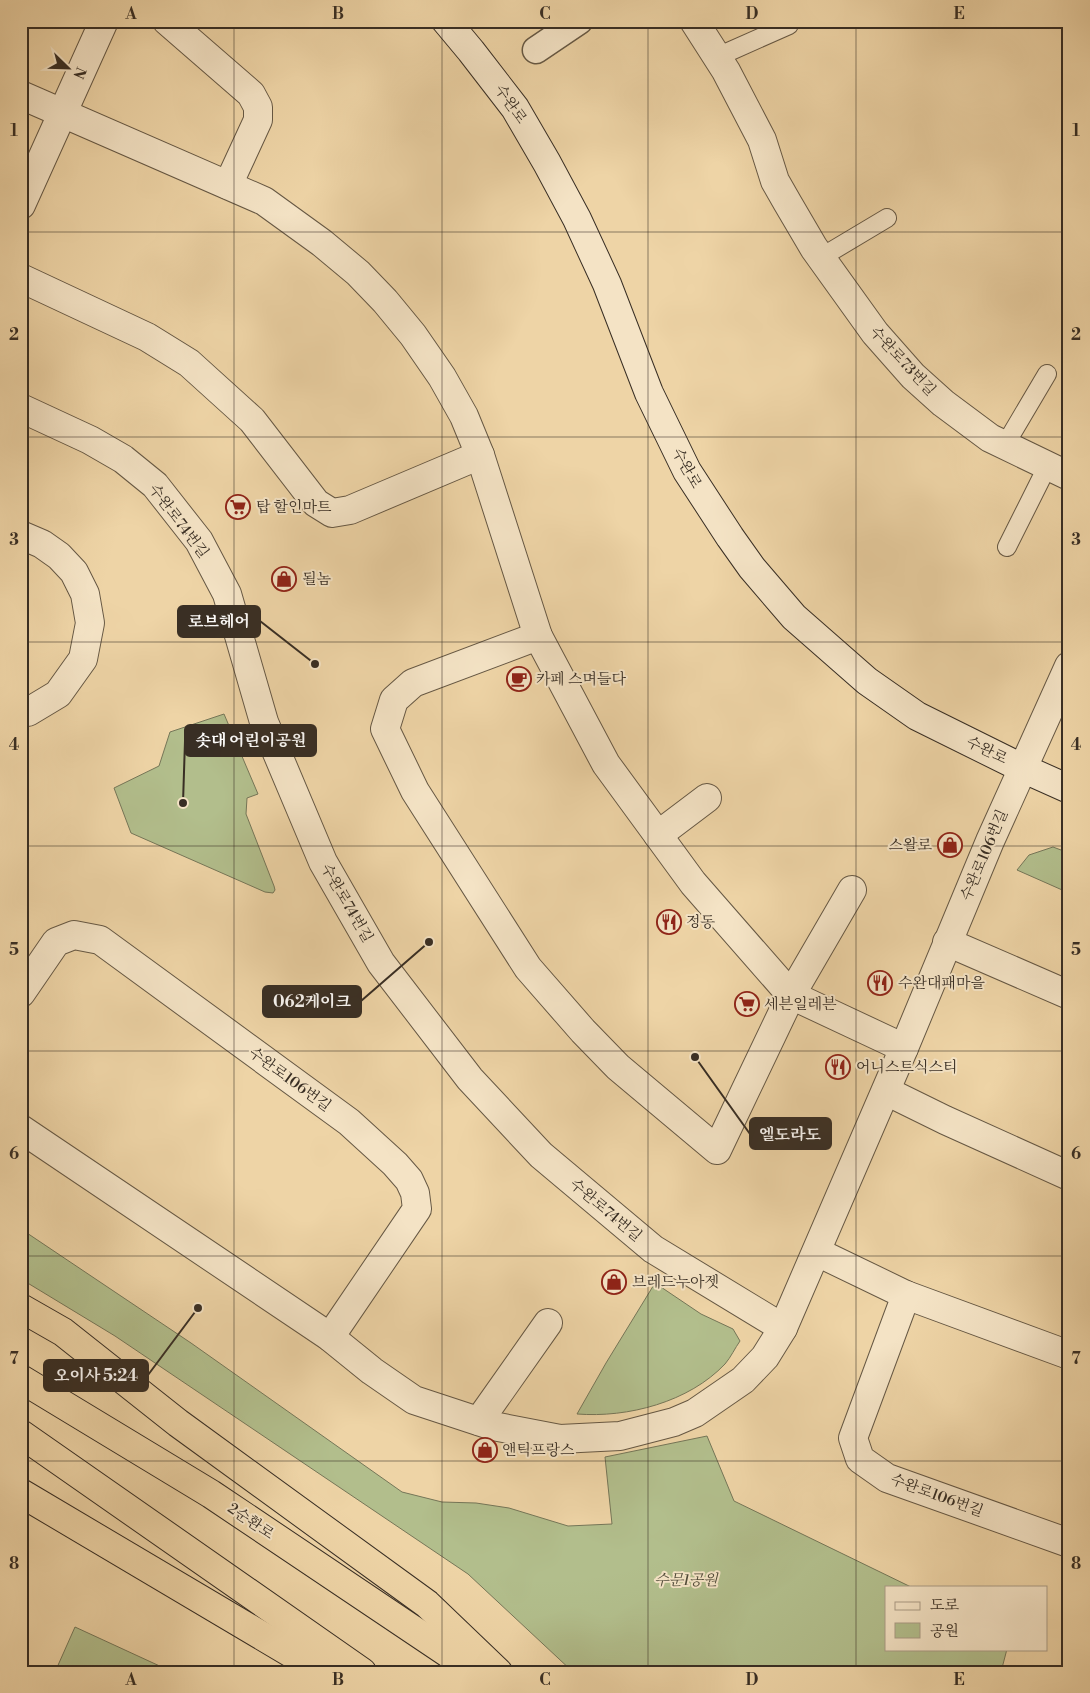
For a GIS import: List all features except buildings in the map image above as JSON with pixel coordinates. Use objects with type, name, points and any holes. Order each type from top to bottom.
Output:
[{"type":"highway","points":[[21,1308],[63,1332],[178,1423],[427,1604],[498,1672]]},
{"type":"highway","name":"2순환로","points":[[21,1378],[211,1494],[476,1672]]},
{"type":"highway","points":[[21,1434],[362,1672]]},
{"type":"highway","points":[[21,1493],[323,1672]]},
{"type":"street","points":[[21,206],[104,21]]},
{"type":"street","points":[[167,21],[251,94],[258,107],[258,120],[228,186]]},
{"type":"street","name":"수완로","points":[[446,21],[515,108],[547,163],[585,235],[607,284],[649,393],[687,471],[752,568],[794,617],[867,681],[918,716],[1022,768],[1069,789]]},
{"type":"street","points":[[536,50],[578,21]]},
{"type":"street","name":"수완로73번길","points":[[694,21],[726,71],[762,140],[775,181],[820,258],[875,333],[913,376],[951,409],[990,438],[1058,471]]},
{"type":"street","points":[[21,94],[62,114],[264,201],[358,273],[385,301],[414,335],[442,377],[464,416],[480,455],[538,636],[606,764],[693,883],[791,995],[904,1048]]},
{"type":"street","points":[[21,278],[147,337],[189,363],[252,420],[316,503],[332,513],[350,510],[480,455]]},
{"type":"street","name":"수완로74번길","points":[[21,408],[90,440],[122,459],[155,485],[199,541],[227,594],[264,722],[323,862],[381,963],[470,1079],[541,1156],[653,1249],[783,1328]]},
{"type":"street","points":[[21,535],[42,544],[60,556],[74,572],[85,594],[90,623],[83,659],[58,694],[28,712],[21,712]]},
{"type":"street","points":[[538,636],[413,683],[394,700],[385,729],[415,790],[528,968],[583,1031],[618,1067],[717,1150],[791,995],[852,890]]},
{"type":"street","name":"수완로106번길","points":[[21,1129],[330,1337],[372,1371],[414,1400],[493,1426],[560,1439],[620,1436],[674,1422],[695,1413],[743,1380],[764,1357],[783,1328],[1022,768],[1069,666]]},
{"type":"street","points":[[658,835],[707,798]]},
{"type":"street","name":"수완로106번길","points":[[21,993],[56,942],[74,934],[100,940],[349,1122],[395,1164],[409,1180],[417,1209],[330,1337]]},
{"type":"street","points":[[947,942],[1069,995]]},
{"type":"street","points":[[886,1090],[945,1120],[1069,1176]]},
{"type":"street","points":[[817,1252],[906,1295],[1069,1355]]},
{"type":"street","name":"수완로106번길","points":[[906,1295],[853,1438],[860,1459],[887,1478],[1069,1544]]},
{"type":"street","points":[[479,1421],[548,1323]]},
{"type":"lane","points":[[717,56],[788,25]]},
{"type":"lane","points":[[820,258],[887,218]]},
{"type":"lane","points":[[1005,445],[1047,374]]},
{"type":"lane","points":[[1007,547],[1058,471]]},
{"type":"green space","points":[[224,714],[258,794],[247,798],[246,814],[274,886],[275,890],[273,893],[265,892],[131,833],[114,788],[159,766],[170,732]]},
{"type":"green space","points":[[1053,847],[1069,853],[1069,893],[1017,870],[1029,855]]},
{"type":"green space","name":"수문1공원","points":[[21,1229],[191,1343],[402,1492],[442,1502],[476,1503],[509,1508],[568,1526],[612,1524],[605,1457],[707,1436],[734,1501],[909,1586],[885,1586],[885,1650],[1007,1650],[1001,1672],[573,1672],[468,1574],[115,1336],[21,1279]]},
{"type":"green space","points":[[655,1283],[701,1314],[733,1329],[740,1341],[725,1364],[710,1377],[676,1398],[637,1410],[597,1415],[577,1414],[606,1363]]},
{"type":"green space","points":[[75,1627],[164,1668],[174,1672],[55,1672]]},
{"type":"place","name":"탑 할인마트","points":[[238,507]]},
{"type":"place","name":"될놈","points":[[284,579]]},
{"type":"place","name":"로브헤어","points":[[315,664]]},
{"type":"place","name":"카페 스며들다","points":[[519,679]]},
{"type":"place","name":"솟대 어린이공원","points":[[183,803]]},
{"type":"place","name":"스왈로","points":[[950,845]]},
{"type":"place","name":"정동","points":[[669,922]]},
{"type":"place","name":"062케이크","points":[[429,942]]},
{"type":"place","name":"수완대패마을","points":[[880,983]]},
{"type":"place","name":"세븐일레븐","points":[[747,1004]]},
{"type":"place","name":"엘도라도","points":[[695,1057]]},
{"type":"place","name":"어니스트식스티","points":[[838,1067]]},
{"type":"place","name":"브레드누아젯","points":[[614,1282]]},
{"type":"place","name":"오이사 5:24","points":[[198,1308]]},
{"type":"place","name":"앤틱프랑스","points":[[485,1450]]}]
